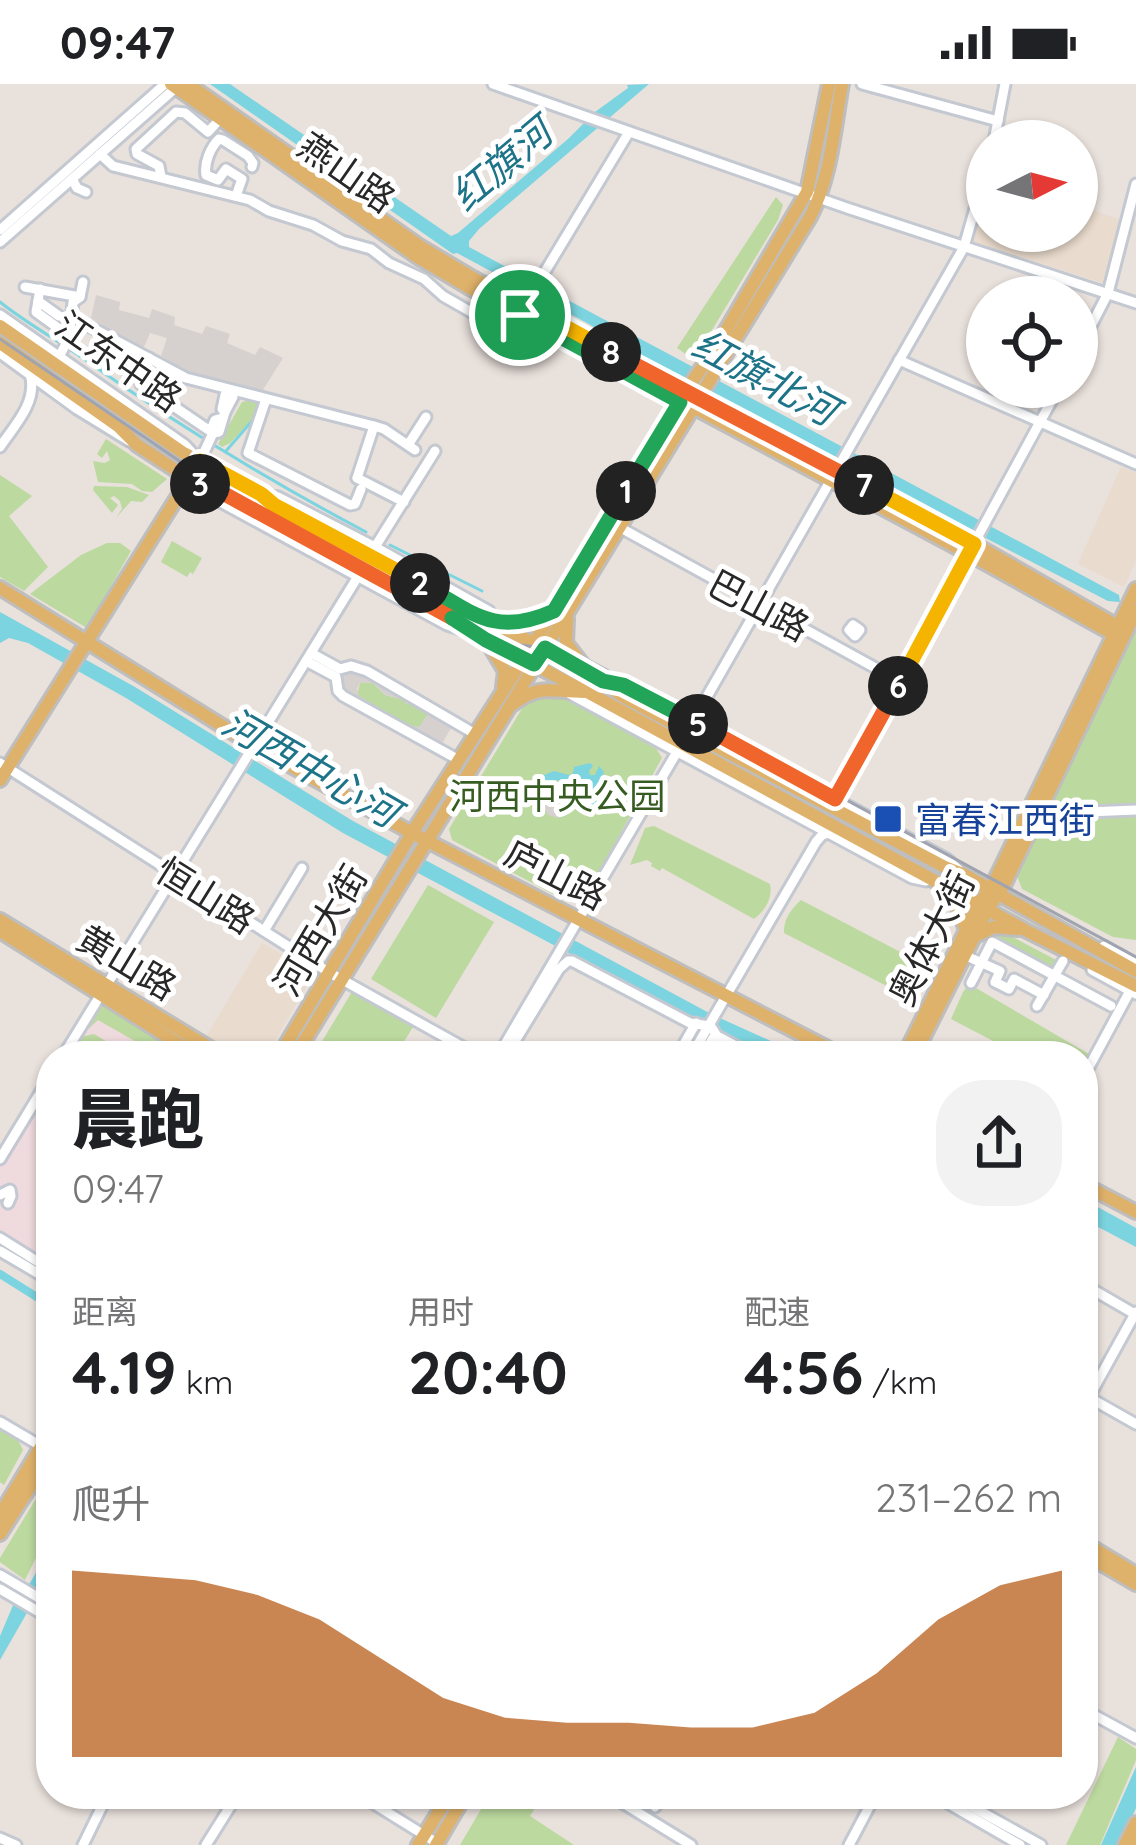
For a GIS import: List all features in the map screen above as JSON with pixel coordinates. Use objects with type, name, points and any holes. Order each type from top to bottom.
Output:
[{"type":"main road","name":"河西大街","points":[[814,195],[829,84]]},
{"type":"main road","name":"河西大街","points":[[540,646],[554,611],[814,195],[842,84]]},
{"type":"main road","name":"燕山路","points":[[176,85],[220,118],[246,146],[416,256],[696,389],[1119,633]]},
{"type":"main road","name":"燕山路","points":[[176,85],[422,248],[526,306]]},
{"type":"main road","name":"江东中路","points":[[0,326],[164,440],[274,505],[540,646],[688,733],[1136,967]]},
{"type":"main road","name":"江东中路","points":[[0,344],[192,480],[1134,990]]},
{"type":"main road","name":"河西大街","points":[[303,1041],[412,833],[503,691],[569,608],[696,389]]},
{"type":"main road","points":[[2,770],[200,461]]},
{"type":"main road","name":"庐山路","points":[[0,588],[87,639],[250,750],[723,1003],[810,1041]]},
{"type":"main road","name":"奥体大街","points":[[912,1041],[1039,814],[1136,589]]},
{"type":"main road","points":[[569,608],[566,643],[598,678]]},
{"type":"main road","name":"奥体大街","points":[[994,891],[1119,633],[1136,610]]},
{"type":"main road","points":[[494,622],[528,622],[554,611]]},
{"type":"main road","points":[[486,640],[505,671],[503,691]]},
{"type":"main road","name":"河西大街","points":[[290,1041],[408,874],[507,709],[528,662]]},
{"type":"main road","points":[[507,709],[537,690],[587,692]]},
{"type":"main road","points":[[940,883],[970,933],[994,927],[1025,930]]},
{"type":"main road","name":"黄山路","points":[[0,920],[177,1041]]},
{"type":"main road","name":"黄山路","points":[[0,932],[196,1041]]},
{"type":"main road","name":"奥体大街","points":[[921,1041],[970,933]]},
{"type":"main road","points":[[1098,1188],[1136,1208]]},
{"type":"main road","points":[[0,1534],[36,1468]]},
{"type":"main road","points":[[0,1511],[21,1490]]},
{"type":"main road","points":[[0,1544],[24,1506],[21,1490]]},
{"type":"main road","points":[[1098,1551],[1136,1574]]},
{"type":"main road","points":[[1098,1562],[1136,1584]]},
{"type":"main road","points":[[428,1842],[443,1809]]},
{"type":"main road","points":[[428,1842],[454,1809]]},
{"type":"main road","points":[[1125,1845],[1136,1822]]},
{"type":"street","points":[[493,84],[1136,303]]},
{"type":"street","points":[[862,84],[994,120]]},
{"type":"street","points":[[998,120],[1005,84]]},
{"type":"street","points":[[0,242],[176,85]]},
{"type":"street","points":[[0,230],[176,85]]},
{"type":"street","points":[[220,118],[208,132],[185,113],[172,114],[136,148],[137,154],[159,168],[371,249],[508,333],[629,132]]},
{"type":"street","points":[[236,196],[242,179],[226,169],[218,180],[209,178],[205,171],[209,154],[219,140],[246,146],[252,167]]},
{"type":"street","points":[[100,154],[113,166],[159,168]]},
{"type":"street","points":[[72,179],[86,192]]},
{"type":"street","points":[[1098,312],[1108,292],[1136,184]]},
{"type":"street","points":[[345,242],[360,217]]},
{"type":"street","points":[[693,721],[966,240]]},
{"type":"street","points":[[59,356],[70,336],[66,316],[80,297],[83,282]]},
{"type":"street","points":[[25,287],[66,316],[183,376],[384,429],[411,447],[426,417]]},
{"type":"street","points":[[39,295],[80,297]]},
{"type":"street","points":[[39,295],[36,312],[70,336]]},
{"type":"street","name":"江东中路","points":[[0,315],[185,445],[200,461]]},
{"type":"street","name":"江东中路","points":[[0,353],[107,430],[137,445]]},
{"type":"street","points":[[149,358],[141,383],[212,433],[219,432],[223,424],[231,390]]},
{"type":"street","points":[[899,360],[1136,464]]},
{"type":"street","points":[[0,447],[27,408],[33,390],[29,374]]},
{"type":"street","points":[[172,404],[183,376]]},
{"type":"street","points":[[27,408],[44,396],[58,395]]},
{"type":"street","points":[[266,399],[248,453],[350,505],[355,504],[374,426]]},
{"type":"street","points":[[835,799],[1048,408]]},
{"type":"street","points":[[200,461],[212,433]]},
{"type":"street","points":[[375,548],[435,452]]},
{"type":"street","name":"江东中路","points":[[192,480],[215,500],[357,578],[447,626],[470,632]]},
{"type":"street","points":[[359,483],[404,502]]},
{"type":"street","points":[[261,494],[278,497],[375,548],[489,611],[494,622]]},
{"type":"street","name":"巴山路","points":[[619,527],[901,682]]},
{"type":"street","points":[[75,1041],[357,578]]},
{"type":"street","points":[[844,650],[852,635]]},
{"type":"street","points":[[309,657],[340,669],[367,670],[475,734]]},
{"type":"street","points":[[309,657],[336,677],[344,696],[459,760]]},
{"type":"street","name":"江东中路","points":[[598,678],[623,685],[693,721],[947,859],[963,874]]},
{"type":"street","name":"江东中路","points":[[565,691],[912,878],[940,883]]},
{"type":"street","points":[[507,1041],[677,752]]},
{"type":"street","name":"恒山路","points":[[2,770],[336,976],[452,1041]]},
{"type":"street","points":[[1039,814],[1136,810]]},
{"type":"street","points":[[706,1041],[723,1003],[816,842],[829,833]]},
{"type":"street","points":[[264,931],[302,868]]},
{"type":"street","points":[[970,982],[992,942],[1111,1006]]},
{"type":"street","points":[[964,955],[1000,971],[995,982],[1009,989],[1014,979],[1044,995]]},
{"type":"street","points":[[515,1041],[560,969],[572,961],[710,1030],[723,1041]]},
{"type":"street","points":[[1037,1006],[1063,961]]},
{"type":"street","points":[[1098,1052],[1134,990]]},
{"type":"street","points":[[685,1041],[695,1023]]},
{"type":"street","points":[[702,1041],[710,1030]]},
{"type":"street","points":[[0,1159],[36,1110]]},
{"type":"street","points":[[0,1238],[36,1261]]},
{"type":"street","points":[[0,1251],[36,1272]]},
{"type":"street","points":[[1098,1292],[1136,1313],[1098,1378]]},
{"type":"street","points":[[1098,1406],[1136,1424]]},
{"type":"street","points":[[0,1422],[36,1444]]},
{"type":"street","points":[[0,1575],[34,1602]]},
{"type":"street","points":[[0,1589],[18,1593]]},
{"type":"street","points":[[1098,1717],[1136,1738]]},
{"type":"street","points":[[83,1845],[101,1809]]},
{"type":"street","points":[[206,1845],[229,1809]]},
{"type":"street","points":[[380,1809],[428,1842]]},
{"type":"street","points":[[632,1809],[691,1845]]},
{"type":"street","points":[[849,1845],[868,1809]]},
{"type":"street","points":[[958,1809],[1020,1845]]},
{"type":"street","points":[[977,1809],[1041,1845]]},
{"type":"street","points":[[0,1842],[16,1845]]},
{"type":"shaded area","points":[[1098,212],[1124,221],[1106,284],[1098,281],[1098,276],[1081,276],[1005,252],[1098,252]]},
{"type":"shaded area","points":[[96,295],[120,302],[119,310],[149,318],[152,309],[175,317],[174,325],[202,334],[206,326],[230,334],[227,343],[255,355],[260,347],[283,358],[263,390],[194,375],[161,356],[167,338],[150,333],[144,347],[100,326],[91,318]]},
{"type":"shaded area","points":[[1121,467],[1136,473],[1136,560],[1124,587],[1078,564]]},
{"type":"shaded area","points":[[354,669],[454,723],[440,747],[346,695],[341,679]],"holes":[[[360,683],[373,683],[385,695],[410,702],[428,714],[419,727],[404,724],[359,696]]]},
{"type":"shaded area","points":[[559,783],[575,799],[572,810],[558,818],[548,815],[540,801],[548,786]]},
{"type":"shaded area","points":[[262,943],[314,973],[275,1041],[206,1037]]},
{"type":"shaded area","points":[[102,999],[168,1041],[75,1041]]},
{"type":"shaded area","points":[[36,1104],[36,1258],[0,1236],[0,1161]]},
{"type":"green space","points":[[776,197],[783,205],[778,220],[694,360],[677,348]]},
{"type":"green space","points":[[242,402],[264,403],[262,409],[222,447],[218,444]]},
{"type":"green space","points":[[106,439],[167,479],[152,492],[132,484],[98,482],[93,461],[110,460],[107,451],[102,458],[97,454]]},
{"type":"green space","points":[[0,475],[32,496],[9,516],[48,567],[24,591],[0,577]]},
{"type":"green space","points":[[94,486],[127,487],[149,495],[142,502],[131,501],[116,518],[122,509],[120,501],[110,498],[118,505],[112,513]]},
{"type":"green space","points":[[172,541],[202,558],[193,574],[187,577],[161,562]]},
{"type":"green space","points":[[107,543],[120,543],[131,551],[87,628],[30,594],[81,555]]},
{"type":"green space","points":[[1136,621],[1136,940],[1113,937],[1022,889],[1016,873]]},
{"type":"green space","points":[[342,683],[357,695],[360,683],[373,683],[385,695],[428,714],[419,728],[407,725],[344,691]]},
{"type":"green space","name":"河西中央公园","points":[[561,695],[654,745],[662,758],[587,894],[577,902],[564,900],[452,840],[449,829],[526,702]]},
{"type":"green space","points":[[654,826],[770,884],[765,908],[754,919],[647,860],[630,865],[645,828]]},
{"type":"green space","points":[[428,885],[494,922],[436,1018],[371,979]]},
{"type":"green space","points":[[801,900],[929,967],[922,989],[912,999],[784,933],[788,915]]},
{"type":"green space","points":[[1007,934],[1056,960],[1051,970],[988,937]]},
{"type":"green space","points":[[969,984],[1067,1041],[993,1041],[951,1019]]},
{"type":"green space","points":[[355,987],[413,1027],[404,1041],[322,1041]]},
{"type":"green space","points":[[108,1000],[174,1041],[135,1041],[98,1020],[86,1031],[82,1029],[93,1011]]},
{"type":"green space","points":[[94,1034],[106,1041],[77,1041]]},
{"type":"green space","points":[[0,1428],[17,1438],[23,1450],[4,1485],[0,1482]]},
{"type":"green space","points":[[36,1499],[36,1558],[25,1580],[0,1558]]},
{"type":"green space","points":[[1118,1737],[1136,1749],[1136,1760],[1100,1845],[1066,1845],[1083,1809],[1098,1809],[1098,1779]]},
{"type":"green space","points":[[481,1809],[534,1809],[530,1816],[574,1845],[460,1845]]},
{"type":"water","points":[[210,84],[230,84],[451,236],[627,85],[649,84],[479,229],[469,247],[1119,595],[1120,602],[1108,601],[706,394],[587,323],[453,254]]},
{"type":"water","points":[[0,612],[135,687],[353,821],[711,1014],[771,1041],[734,1041],[343,833],[28,643],[9,638],[0,643]]},
{"type":"water","points":[[590,763],[590,775],[599,766],[604,772],[598,788],[603,797],[595,805],[588,806],[574,782],[553,780],[543,785],[537,778],[554,771],[569,775],[574,767]]},
{"type":"water","points":[[1098,1207],[1136,1228],[1136,1247],[1098,1227]]},
{"type":"water","points":[[14,1603],[28,1611],[0,1660],[0,1636]]},
{"type":"water","points":[[1136,1767],[1136,1808],[1119,1845],[1101,1845]]},
{"type":"waterway","points":[[0,302],[187,428],[366,532]]},
{"type":"waterway","points":[[226,451],[252,421]]},
{"type":"waterway","points":[[390,545],[482,591]]},
{"type":"waterway","points":[[0,1274],[36,1297]]},
{"type":"waterway","points":[[21,1606],[36,1580]]},
{"type":"tram line","points":[[0,339],[203,477],[511,644],[579,655],[1136,957]]},
{"type":"place","name":"富春江西街","points":[[888,819]]},
{"type":"route","points":[[526,305],[974,544],[835,799],[693,721],[623,685],[603,681],[545,648],[534,664],[523,659],[189,478],[200,461],[486,620],[528,622],[554,611],[680,402],[520,315],[526,305]]},
{"type":"water label","name":"红旗河","points":[[501,164]]},
{"type":"water label","name":"红旗北河","points":[[765,377]]},
{"type":"water label","name":"河西中心河","points":[[311,767]]}]
